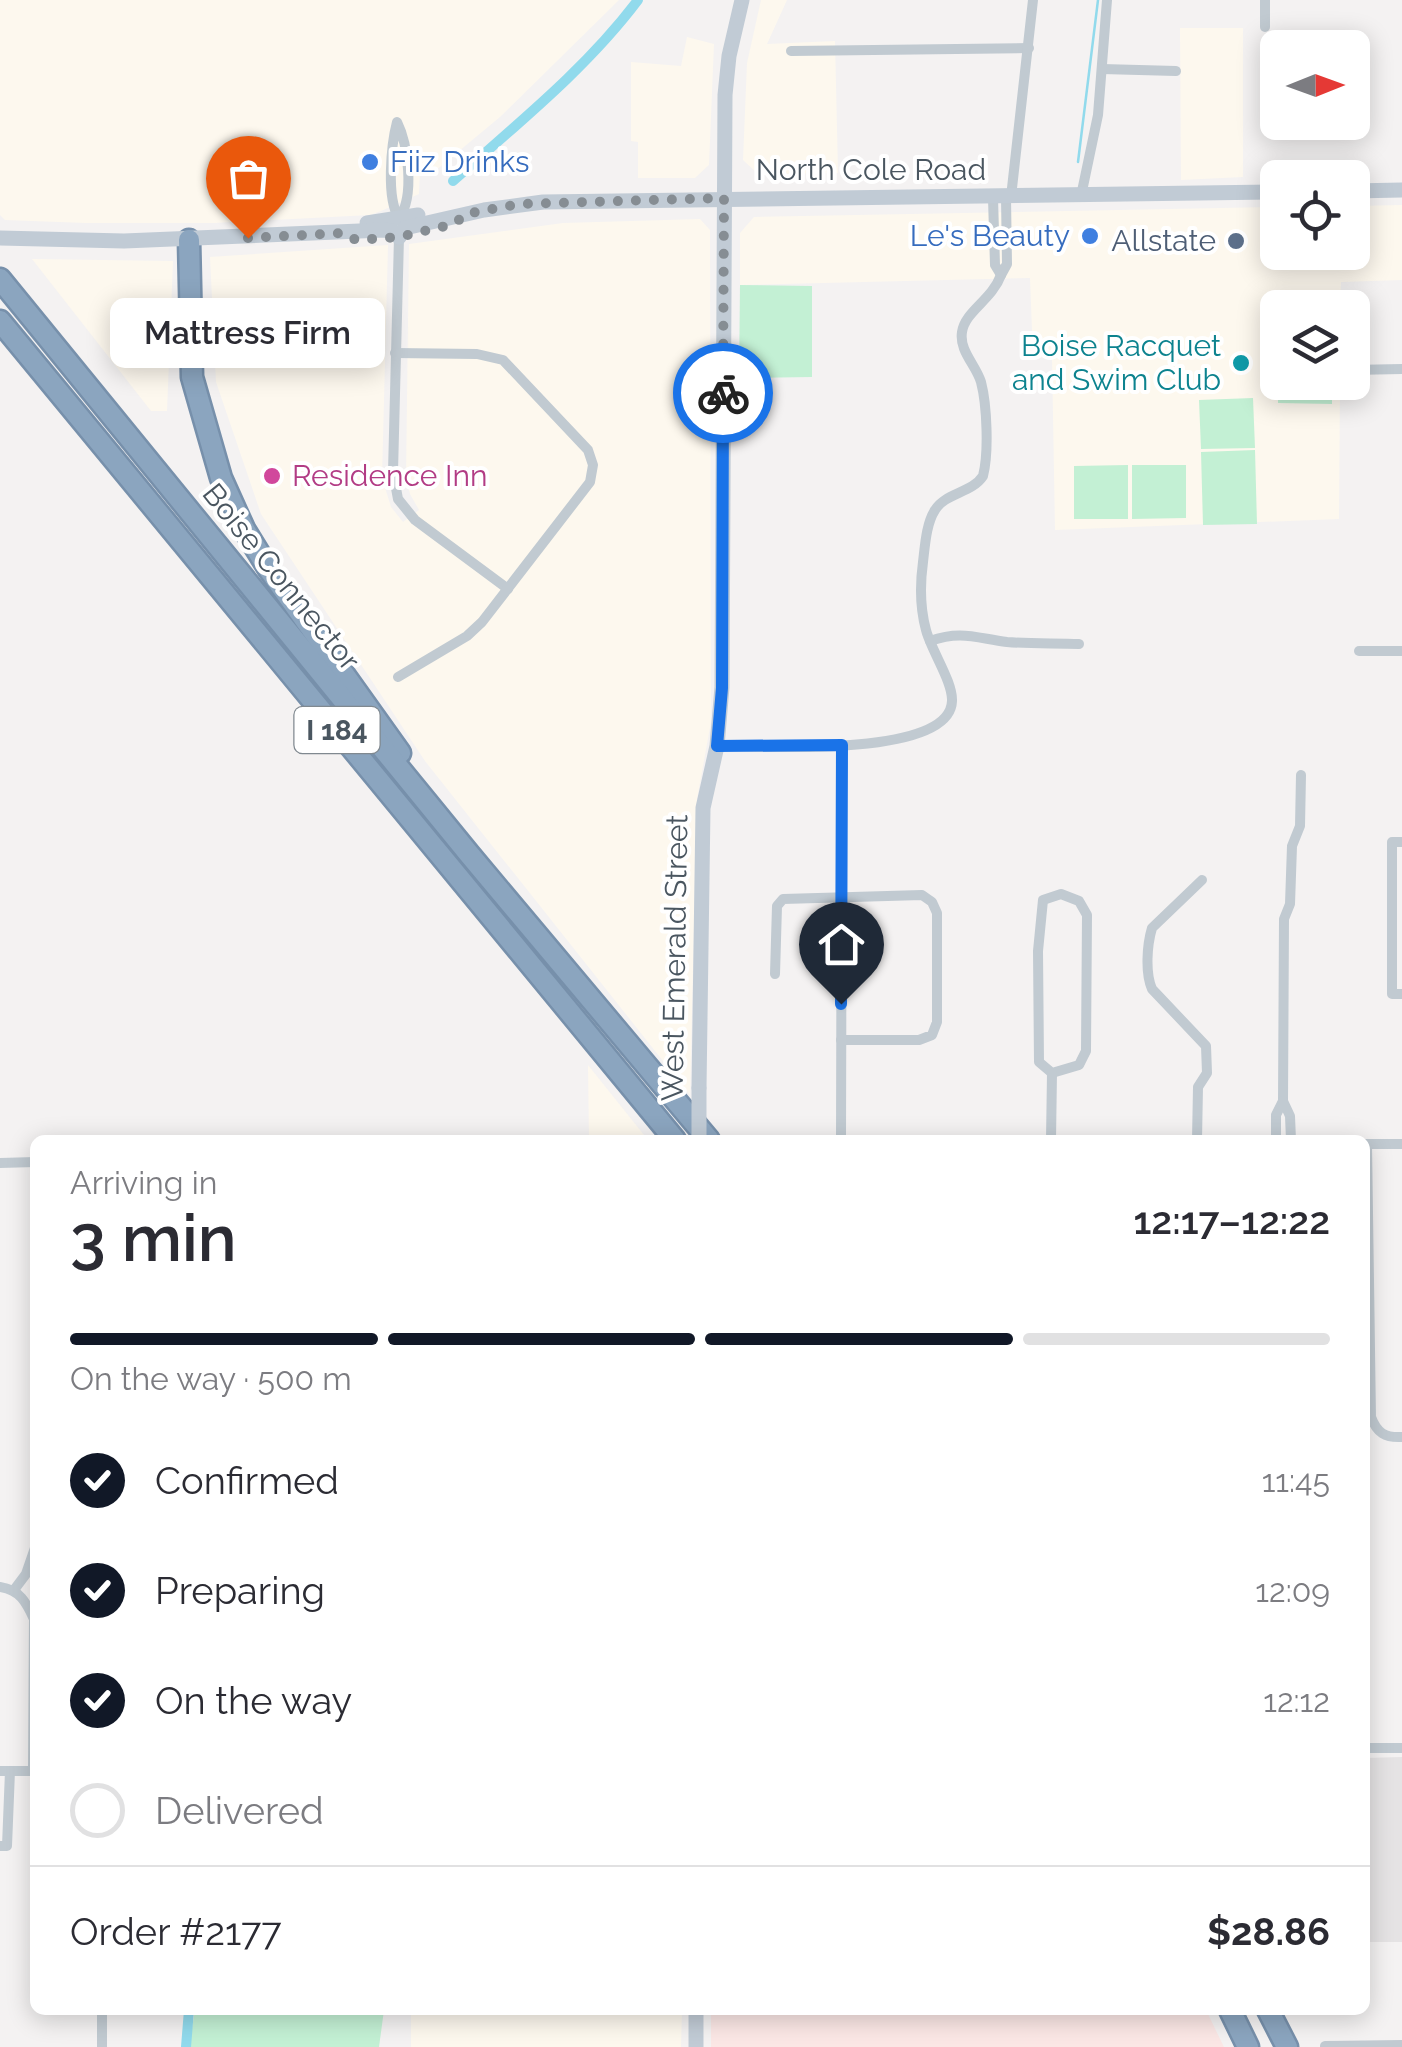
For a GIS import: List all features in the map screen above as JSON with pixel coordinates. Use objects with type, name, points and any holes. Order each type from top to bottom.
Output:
[{"type":"highway","points":[[189,240],[192,377],[221,478],[236,512],[268,568],[356,686],[469,854]]},
{"type":"highway","name":"Boise Connector","points":[[2,282],[469,854],[706,1135]]},
{"type":"highway","name":"Boise Connector","points":[[0,321],[670,1135]]},
{"type":"highway","points":[[1232,2015],[1248,2047]]},
{"type":"highway","points":[[1270,2015],[1286,2047]]},
{"type":"main road","name":"West Emerald Street","points":[[700,1135],[702,824],[717,746],[722,688],[725,95],[742,0]]},
{"type":"main road","points":[[1370,191],[1402,190]]},
{"type":"main road","name":"North Cole Road","points":[[343,233],[355,224],[451,209],[466,214],[543,202],[1260,192]]},
{"type":"main road","name":"North Cole Road","points":[[0,238],[189,240],[343,233],[356,240],[399,237],[454,224],[466,214]]},
{"type":"main road","points":[[696,2015],[696,2047]]},
{"type":"street","points":[[717,746],[877,744],[914,735],[944,718],[951,708],[952,694],[922,612],[920,581],[936,507],[978,484],[986,467],[982,385],[961,334],[971,313],[989,298],[1007,264],[1003,197],[1034,0]]},
{"type":"street","points":[[1081,196],[1098,115],[1107,0]]},
{"type":"street","points":[[1265,0],[1266,27]]},
{"type":"street","points":[[791,51],[1028,48]]},
{"type":"street","points":[[1102,69],[1176,71]]},
{"type":"street","points":[[397,122],[406,140],[407,208],[400,218],[392,208],[392,140],[397,122]]},
{"type":"street","points":[[399,237],[393,472],[398,499],[415,520],[508,589]]},
{"type":"street","points":[[395,353],[477,354],[503,360],[588,450],[593,466],[590,482],[482,622],[467,636],[398,677]]},
{"type":"street","points":[[1370,370],[1402,370]]},
{"type":"street","points":[[930,641],[961,634],[1010,642],[1079,644]]},
{"type":"street","points":[[1359,651],[1402,651]]},
{"type":"street","points":[[841,1135],[842,745]]},
{"type":"street","points":[[1291,1135],[1290,1116],[1283,1101],[1284,918],[1290,904],[1292,846],[1300,826],[1301,775]]},
{"type":"street","points":[[1397,842],[1392,994],[1402,994]]},
{"type":"street","points":[[1198,1135],[1198,1087],[1207,1073],[1206,1046],[1148,981],[1152,928],[1202,880]]},
{"type":"street","points":[[1061,894],[1078,901],[1087,915],[1086,1050],[1079,1065],[1052,1073],[1039,1062],[1038,951],[1043,900],[1061,894]]},
{"type":"street","points":[[776,974],[776,906],[784,899],[922,896],[932,902],[937,913],[938,1022],[932,1034],[919,1040],[841,1040]]},
{"type":"street","points":[[1051,1135],[1052,1073]]},
{"type":"street","points":[[1276,1135],[1276,1115],[1283,1101]]},
{"type":"street","points":[[1370,1144],[1402,1144]]},
{"type":"street","points":[[0,1163],[30,1162]]},
{"type":"street","points":[[1370,1362],[1371,1417],[1378,1431],[1391,1438],[1402,1437]]},
{"type":"street","points":[[14,1590],[30,1562]]},
{"type":"street","points":[[0,1587],[14,1590],[30,1610]]},
{"type":"street","points":[[1370,1748],[1402,1748]]},
{"type":"street","points":[[0,1846],[7,1846],[5,1771]]},
{"type":"street","points":[[102,2015],[102,2047]]},
{"type":"street","points":[[1325,2046],[1402,2044]]},
{"type":"shaded area","points":[[0,0],[619,0],[500,117],[435,171],[420,172],[419,194],[381,211],[370,215],[214,223],[86,223],[5,220],[0,215]]},
{"type":"shaded area","points":[[761,0],[787,0],[767,44],[835,41],[838,173],[758,174],[743,160],[747,63]]},
{"type":"shaded area","points":[[1180,28],[1243,28],[1243,177],[1181,180]]},
{"type":"shaded area","points":[[687,37],[714,44],[709,165],[695,178],[638,178],[638,142],[631,141],[631,62],[681,66]]},
{"type":"shaded area","points":[[1402,205],[1402,280],[1341,282],[1341,290],[1260,290],[1260,400],[1340,400],[1339,519],[1055,530],[1052,358],[1033,357],[1030,278],[740,285],[740,233],[754,217],[1260,207],[1260,270],[1370,270],[1370,206]]},
{"type":"shaded area","points":[[700,219],[710,230],[711,722],[697,799],[690,1095],[425,761],[261,514],[216,382],[210,257],[388,245],[382,478],[391,507],[403,522],[419,510],[406,479],[409,244],[563,223]]},
{"type":"shaded area","points":[[32,259],[173,261],[167,411],[151,411]]},
{"type":"shaded area","points":[[588,1065],[644,1135],[589,1135]]},
{"type":"shaded area","points":[[1402,1757],[1402,1942],[1370,1942],[1370,1758]]},
{"type":"shaded area","points":[[411,2015],[682,2015],[681,2047],[411,2047]]},
{"type":"shaded area","points":[[711,2015],[1208,2015],[1224,2047],[711,2047]]},
{"type":"green space","points":[[740,285],[812,286],[812,377],[739,378]]},
{"type":"green space","points":[[1253,398],[1255,448],[1201,449],[1199,400]]},
{"type":"green space","points":[[1278,400],[1332,400],[1332,404]]},
{"type":"green space","points":[[1255,450],[1257,524],[1203,525],[1201,452]]},
{"type":"green space","points":[[1128,465],[1128,519],[1074,519],[1074,466]]},
{"type":"green space","points":[[1132,465],[1186,465],[1186,518],[1132,519]]},
{"type":"green space","points":[[194,2015],[383,2015],[379,2047],[189,2047]]},
{"type":"waterway","points":[[453,181],[573,73],[638,0]]},
{"type":"waterway","points":[[1078,162],[1098,0]]},
{"type":"waterway","points":[[186,2047],[189,2015]]},
{"type":"way so far","points":[[248,238],[343,233],[356,240],[399,237],[454,224],[466,214],[519,204],[724,198],[723,393]]},
{"type":"place","name":"Fiiz Drinks","points":[[370,162]]},
{"type":"place","name":"Le's Beauty","points":[[1090,236]]},
{"type":"place","name":"Mattress Firm","points":[[248,238]]},
{"type":"place","name":"Allstate","points":[[1236,241]]},
{"type":"place","name":"Boise Racquet and Swim Club","points":[[1241,363]]},
{"type":"place","name":"Residence Inn","points":[[272,476]]},
{"type":"route","points":[[723,393],[722,688],[717,746],[842,745],[841,1004]]}]
